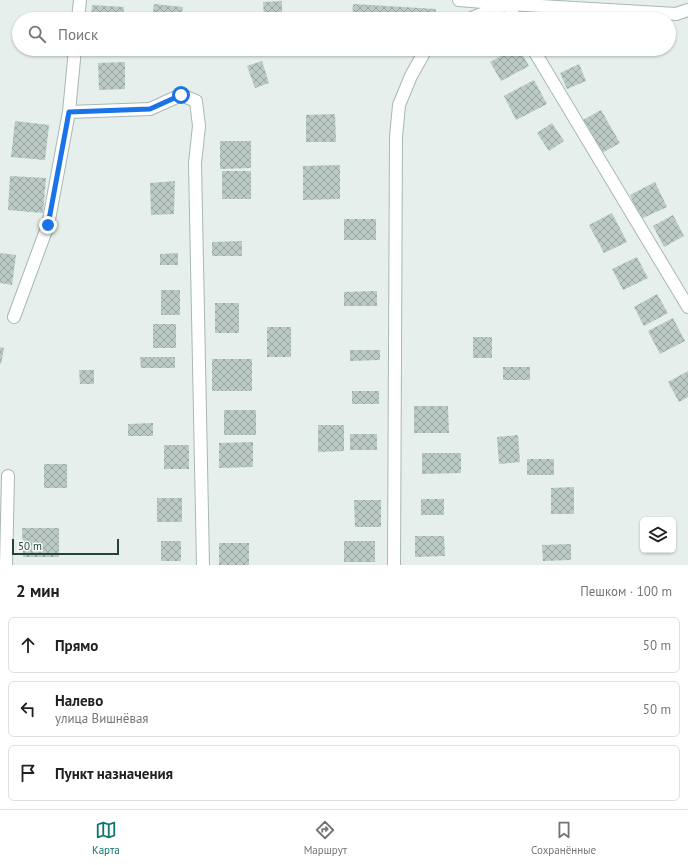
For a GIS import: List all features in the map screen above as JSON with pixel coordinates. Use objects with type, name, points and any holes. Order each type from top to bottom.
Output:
[{"type":"street","points":[[79,12],[80,0]]},
{"type":"street","points":[[459,0],[642,12]]},
{"type":"street","points":[[487,12],[507,4]]},
{"type":"street","points":[[507,4],[512,12]]},
{"type":"street","points":[[676,14],[688,10]]},
{"type":"street","points":[[14,317],[48,225],[69,112],[74,56]]},
{"type":"street","points":[[394,565],[396,137],[399,106],[411,76],[422,56]]},
{"type":"street","points":[[538,56],[688,307]]},
{"type":"street","points":[[69,112],[150,109],[181,95],[196,101],[199,126],[195,163],[203,565]]},
{"type":"street","points":[[6,565],[8,476]]},
{"type":"building","points":[[282,1],[282,12],[264,12],[263,2]]},
{"type":"building","points":[[154,4],[183,7],[182,12],[153,12]]},
{"type":"building","points":[[353,4],[436,9],[436,12],[352,12]]},
{"type":"building","points":[[92,5],[124,7],[124,12],[92,12]]},
{"type":"building","points":[[501,56],[523,56],[529,66],[501,81],[490,62]]},
{"type":"building","points":[[262,61],[269,83],[255,88],[247,66]]},
{"type":"building","points":[[125,62],[125,89],[99,90],[98,63]]},
{"type":"building","points":[[579,64],[586,81],[567,89],[560,73]]},
{"type":"building","points":[[534,80],[547,104],[516,120],[504,96]]},
{"type":"building","points":[[601,110],[620,143],[602,153],[583,120]]},
{"type":"building","points":[[335,114],[336,142],[306,142],[306,115]]},
{"type":"building","points":[[15,121],[49,125],[45,160],[11,157]]},
{"type":"building","points":[[552,123],[564,141],[549,151],[537,133]]},
{"type":"building","points":[[220,141],[251,141],[251,168],[220,169]]},
{"type":"building","points":[[340,165],[340,199],[303,200],[303,166]]},
{"type":"building","points":[[222,171],[251,171],[251,199],[222,199]]},
{"type":"building","points":[[10,176],[46,178],[43,213],[8,210]]},
{"type":"building","points":[[175,181],[174,214],[151,215],[150,183]]},
{"type":"building","points":[[655,182],[667,207],[641,219],[630,195]]},
{"type":"building","points":[[612,213],[627,242],[604,253],[589,225]]},
{"type":"building","points":[[673,215],[684,236],[664,247],[653,226]]},
{"type":"building","points":[[344,219],[376,219],[376,240],[344,240]]},
{"type":"building","points":[[242,241],[242,256],[212,256],[212,242]]},
{"type":"building","points":[[0,253],[16,255],[12,285],[0,283]]},
{"type":"building","points":[[178,253],[178,265],[160,265],[160,254]]},
{"type":"building","points":[[637,257],[648,278],[623,290],[612,269]]},
{"type":"building","points":[[161,290],[180,290],[180,315],[161,315]]},
{"type":"building","points":[[377,291],[377,306],[344,306],[344,292]]},
{"type":"building","points":[[657,294],[668,313],[644,326],[634,307]]},
{"type":"building","points":[[215,303],[239,303],[239,333],[215,333]]},
{"type":"building","points":[[673,318],[685,341],[660,354],[648,331]]},
{"type":"building","points":[[153,324],[176,324],[176,348],[153,348]]},
{"type":"building","points":[[267,327],[291,327],[291,357],[267,357]]},
{"type":"building","points":[[473,337],[492,337],[492,358],[473,358]]},
{"type":"building","points":[[0,347],[4,348],[1,364],[0,364]]},
{"type":"building","points":[[350,350],[380,350],[380,360],[350,361]]},
{"type":"building","points":[[140,357],[175,357],[175,368],[141,368]]},
{"type":"building","points":[[212,359],[252,359],[252,391],[212,391]]},
{"type":"building","points":[[503,367],[530,367],[530,380],[503,380]]},
{"type":"building","points":[[79,370],[94,370],[94,384],[80,384]]},
{"type":"building","points":[[688,371],[688,397],[679,402],[668,382]]},
{"type":"building","points":[[352,391],[379,391],[379,404],[352,404]]},
{"type":"building","points":[[414,406],[448,406],[449,433],[414,433]]},
{"type":"building","points":[[224,410],[256,410],[256,435],[224,435]]},
{"type":"building","points":[[153,423],[153,436],[128,436],[128,424]]},
{"type":"building","points":[[318,425],[344,425],[344,451],[318,452]]},
{"type":"building","points":[[350,434],[377,434],[377,450],[350,450]]},
{"type":"building","points":[[518,435],[520,462],[499,464],[497,437]]},
{"type":"building","points":[[253,442],[253,467],[219,468],[219,443]]},
{"type":"building","points":[[164,445],[189,445],[189,469],[164,469]]},
{"type":"building","points":[[422,453],[461,453],[461,473],[422,474]]},
{"type":"building","points":[[527,459],[554,459],[554,475],[527,475]]},
{"type":"building","points":[[44,464],[67,464],[67,488],[44,488]]},
{"type":"building","points":[[574,487],[574,514],[551,514],[551,488]]},
{"type":"building","points":[[157,498],[182,498],[182,522],[157,522]]},
{"type":"building","points":[[421,499],[444,499],[444,515],[421,515]]},
{"type":"building","points":[[354,500],[381,500],[381,527],[355,527]]},
{"type":"building","points":[[22,528],[59,528],[59,557],[23,557]]},
{"type":"building","points":[[415,536],[444,536],[445,556],[415,557]]},
{"type":"building","points":[[161,541],[181,541],[181,561],[161,561]]},
{"type":"building","points":[[344,541],[375,541],[375,562],[344,562]]},
{"type":"building","points":[[219,543],[249,543],[249,565],[219,565]]},
{"type":"building","points":[[571,544],[571,560],[543,561],[542,545]]},
{"type":"route","points":[[48,225],[69,112],[150,109],[181,95]]}]
